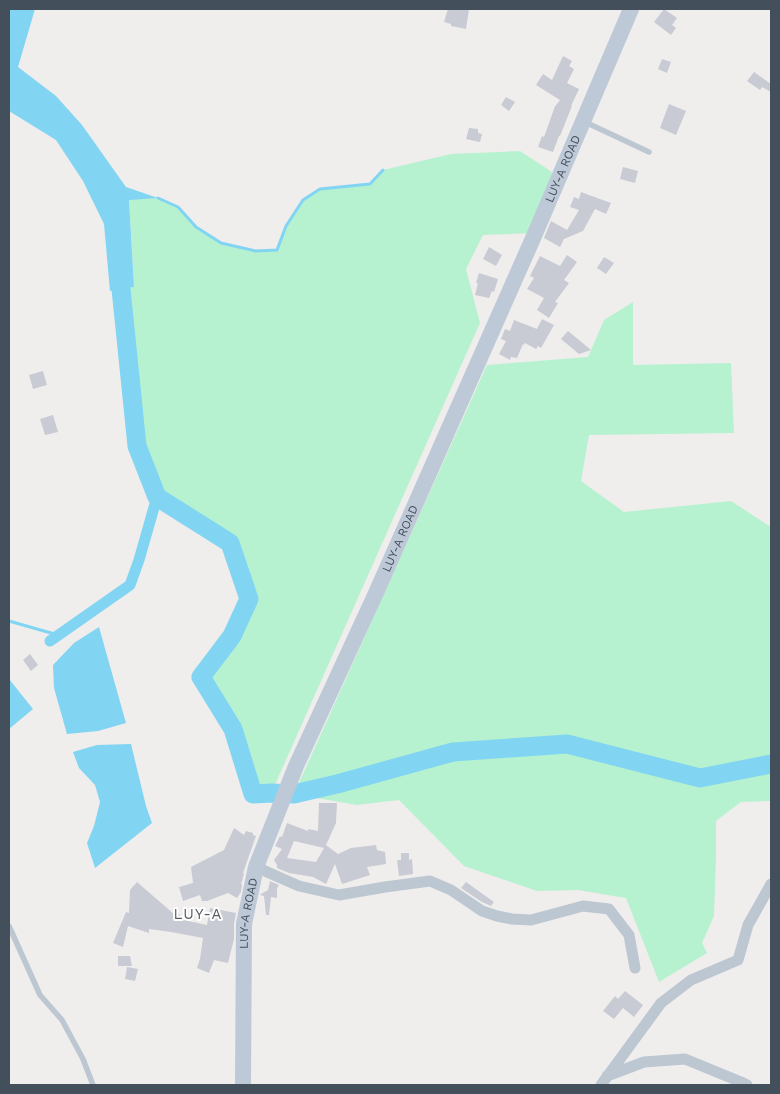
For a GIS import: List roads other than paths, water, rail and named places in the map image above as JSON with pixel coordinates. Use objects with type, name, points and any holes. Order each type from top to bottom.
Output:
[{"type":"main road","name":"LUY-A ROAD","points":[[243,1085],[244,924],[256,867],[296,766],[376,594],[534,236],[631,9]]},
{"type":"street","points":[[256,867],[299,886],[339,895],[430,881],[451,890],[482,911],[512,919],[531,920],[583,906],[609,909],[629,935],[635,968]]},
{"type":"street","points":[[604,1081],[661,1003],[691,980],[738,960],[748,925],[771,884]]},
{"type":"street","points":[[604,1081],[644,1062],[684,1059],[747,1085]]},
{"type":"lane","points":[[583,121],[650,152]]},
{"type":"lane","points":[[9,926],[40,995],[62,1020],[83,1059],[93,1085]]},
{"type":"water","points":[[9,9],[35,9],[18,67],[56,96],[82,125],[126,187],[158,198],[129,200],[134,287],[110,291],[104,224],[83,181],[56,140],[9,111]]},
{"type":"water","points":[[99,627],[126,723],[98,731],[67,734],[54,688],[53,665],[74,643]]},
{"type":"water","points":[[9,679],[33,709],[9,729]]},
{"type":"water","points":[[131,744],[152,823],[95,868],[87,843],[94,826],[100,802],[95,785],[79,768],[73,752],[97,745]]},
{"type":"waterway","points":[[158,198],[178,207],[196,227],[221,243],[256,251],[277,250],[286,226],[303,200],[320,189],[370,184],[383,170]]},
{"type":"waterway","points":[[121,289],[137,446],[157,497],[230,543],[249,599],[232,636],[201,677],[233,729],[253,794],[294,794],[453,752],[567,744],[700,778],[771,764]]},
{"type":"waterway","points":[[50,641],[130,585],[157,497]]},
{"type":"waterway","points":[[9,621],[58,635]]},
{"type":"district","name":"LUY-A","points":[[198,914]]}]
